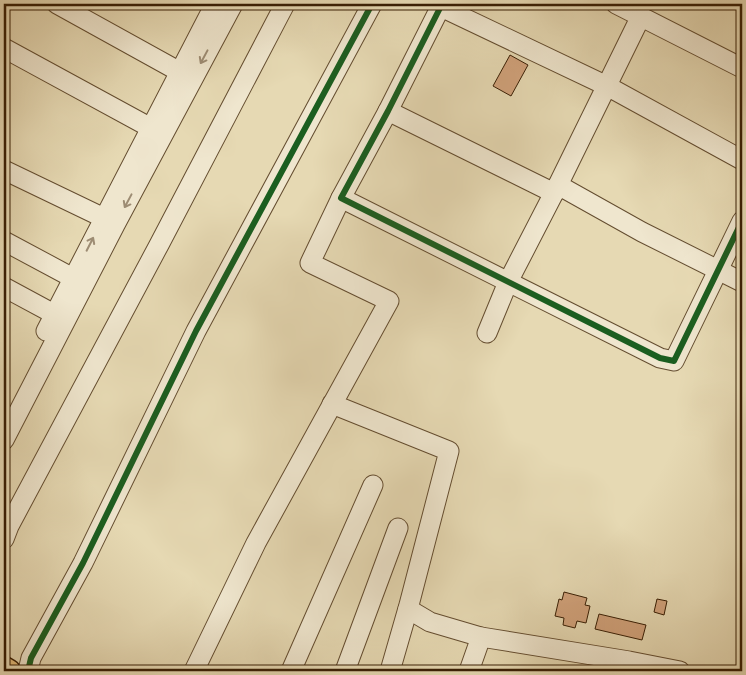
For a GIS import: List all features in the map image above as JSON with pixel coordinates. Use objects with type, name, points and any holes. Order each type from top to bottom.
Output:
[{"type":"main road","points":[[4,668],[9,671]]},
{"type":"street","points":[[57,4],[180,72]]},
{"type":"street","points":[[4,440],[233,4]]},
{"type":"street","points":[[4,539],[8,526],[160,243],[285,4]]},
{"type":"street","points":[[28,671],[31,658],[82,563],[196,331],[372,4]]},
{"type":"street","points":[[616,4],[742,68]]},
{"type":"street","points":[[4,412],[180,72],[211,5]]},
{"type":"street","points":[[194,671],[256,543],[389,301],[310,263],[341,198],[442,5],[607,86],[742,160]]},
{"type":"street","points":[[488,333],[508,282],[641,16]]},
{"type":"street","points":[[4,48],[151,128]]},
{"type":"street","points":[[388,111],[556,189],[742,282]]},
{"type":"street","points":[[4,170],[104,218]]},
{"type":"street","points":[[341,198],[660,358],[674,361],[742,221]]},
{"type":"street","points":[[4,241],[72,278]]},
{"type":"street","points":[[4,287],[54,314]]},
{"type":"street","points":[[332,404],[448,451],[408,609],[390,671]]},
{"type":"street","points":[[291,671],[374,485]]},
{"type":"street","points":[[345,671],[398,528]]},
{"type":"street","points":[[408,609],[430,622],[481,637],[588,663],[680,671]]},
{"type":"street","points":[[469,671],[481,637]]},
{"type":"building","points":[[510,55],[528,65],[511,96],[493,86]]},
{"type":"building","points":[[564,592],[587,598],[585,605],[590,606],[586,623],[577,621],[575,628],[563,625],[564,618],[555,616],[559,599],[562,600]]},
{"type":"building","points":[[657,599],[667,601],[664,615],[654,612]]},
{"type":"building","points":[[599,614],[646,625],[642,640],[595,629]]},
{"type":"cycle path","points":[[28,671],[31,658],[83,563],[196,331],[372,4]]},
{"type":"cycle path","points":[[442,4],[388,111],[341,198],[660,358],[674,361],[742,221]]}]
